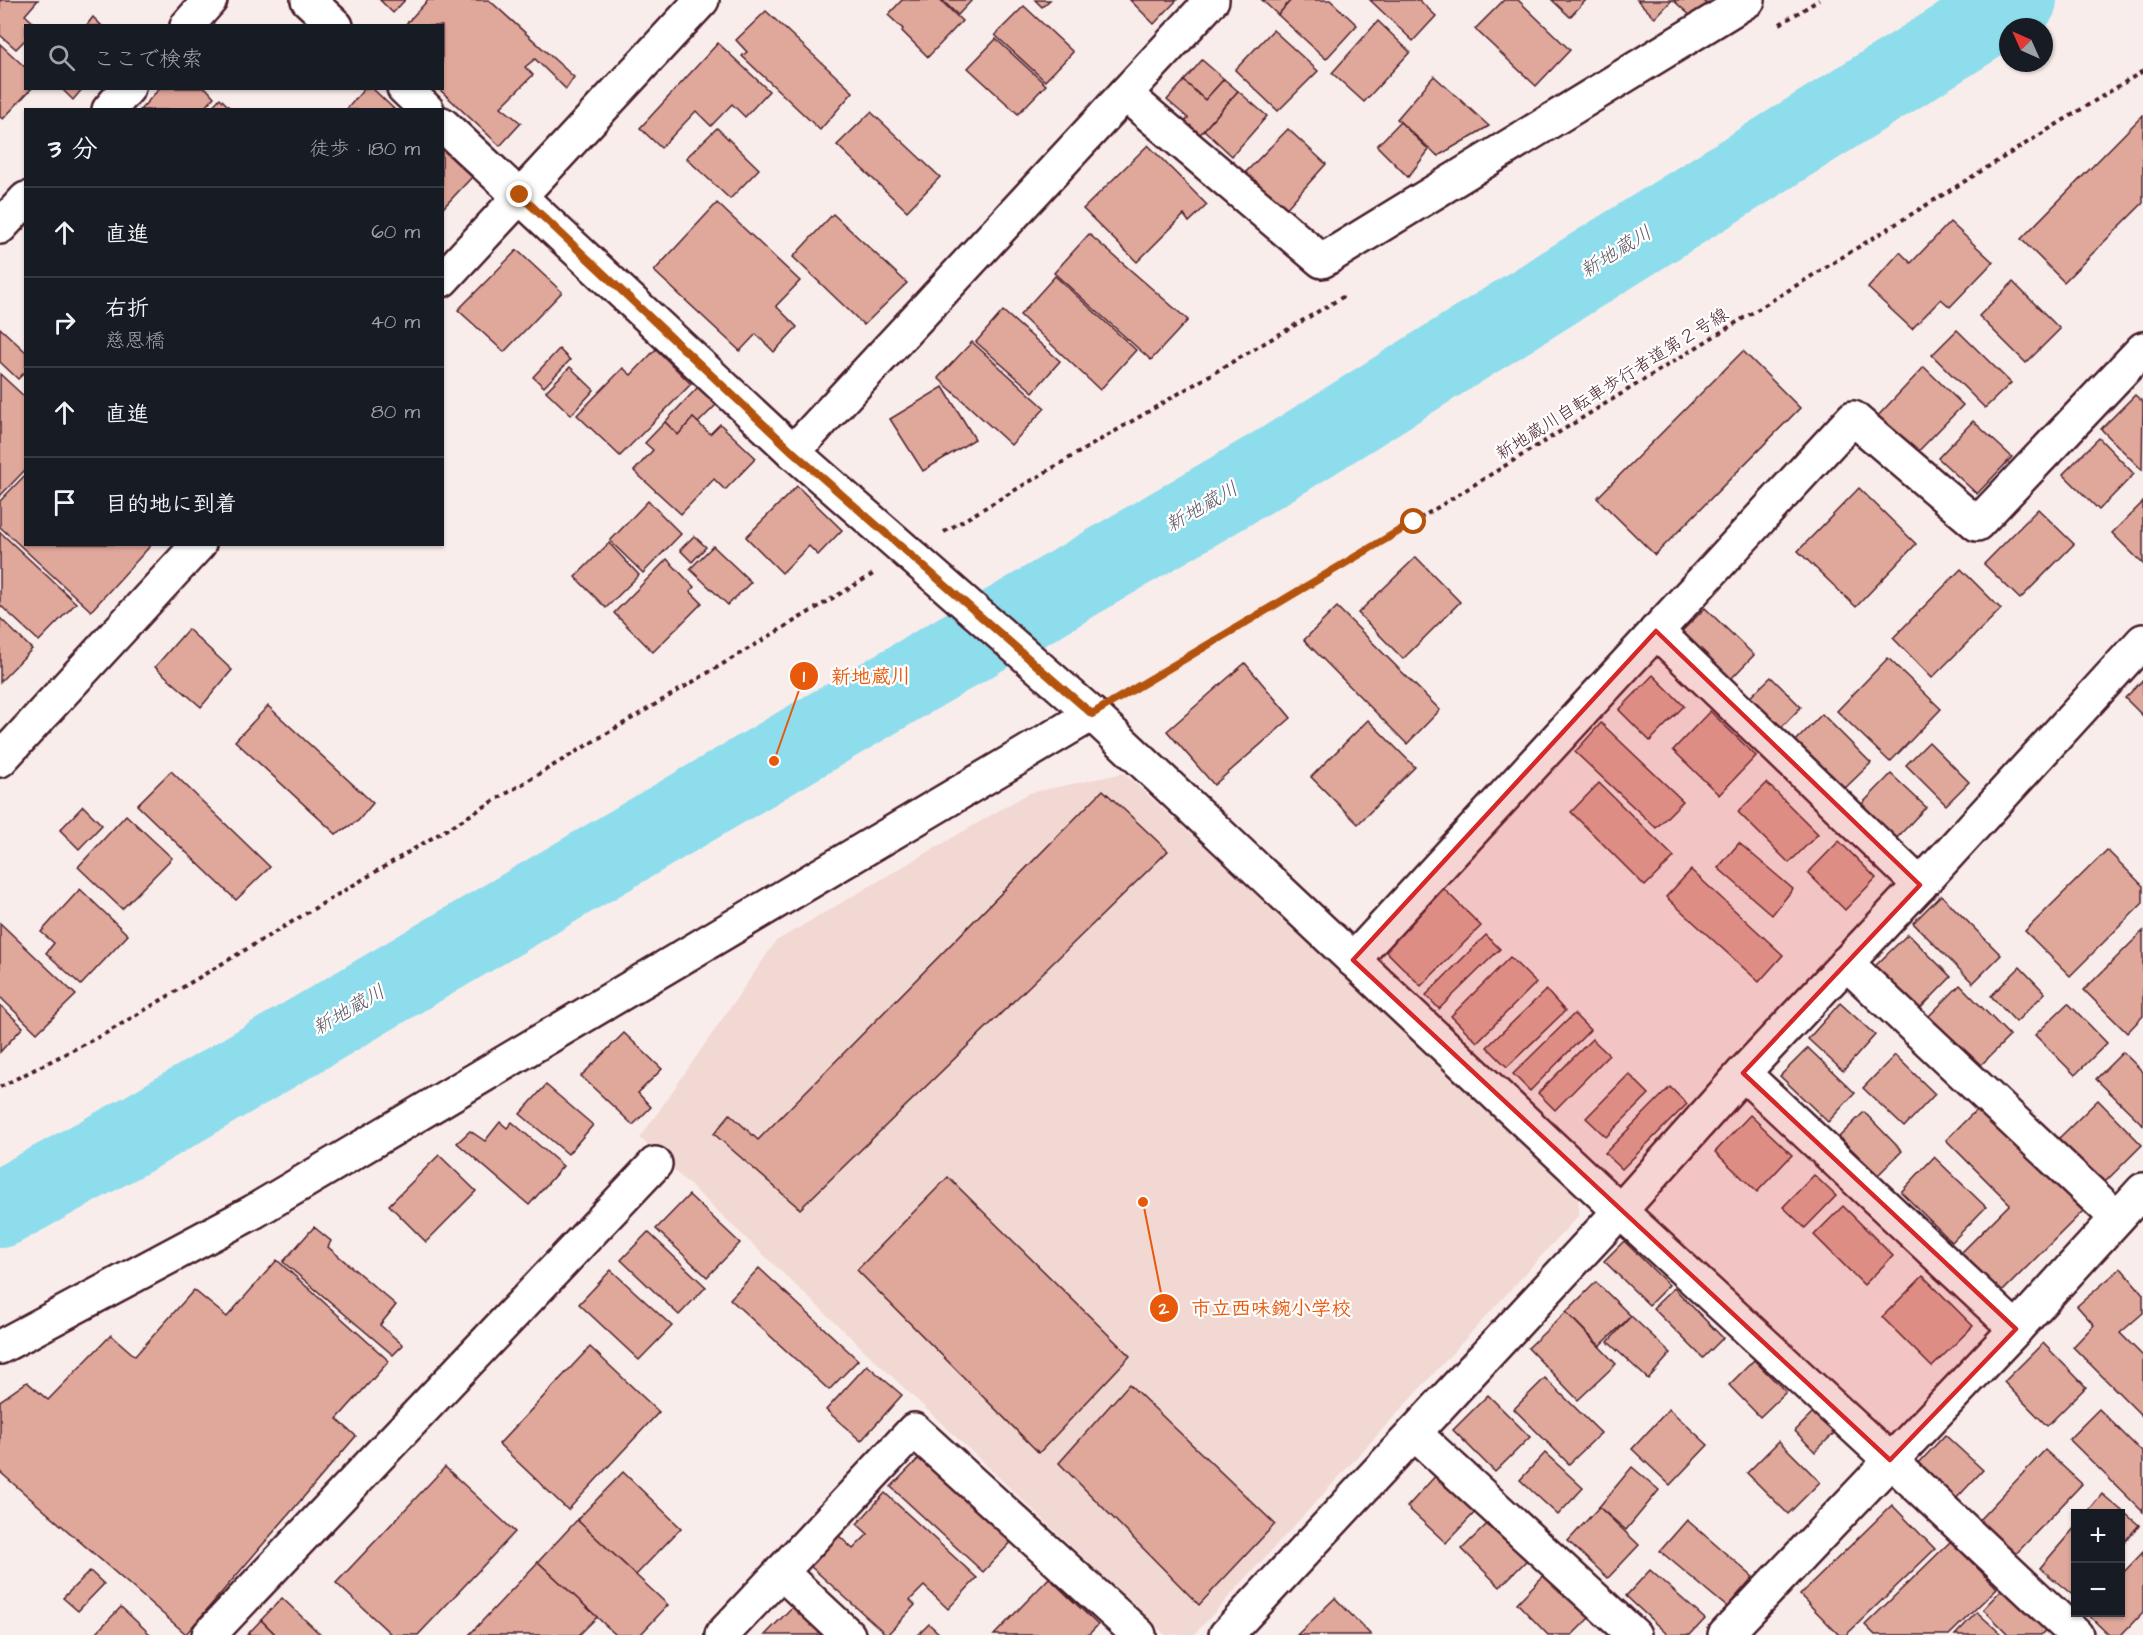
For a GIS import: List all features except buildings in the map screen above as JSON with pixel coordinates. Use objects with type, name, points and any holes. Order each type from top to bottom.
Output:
[{"type":"street","points":[[189,24],[210,0]]},
{"type":"street","points":[[308,0],[334,24]]},
{"type":"street","points":[[444,278],[702,0]]},
{"type":"street","points":[[793,452],[1212,0]]},
{"type":"street","points":[[1125,94],[1322,261],[1748,0]]},
{"type":"street","points":[[111,108],[126,90]]},
{"type":"street","points":[[406,90],[425,108]]},
{"type":"street","points":[[444,126],[793,452],[1092,714],[1620,1211],[2076,1635]]},
{"type":"street","points":[[0,227],[24,201]]},
{"type":"street","points":[[1353,960],[1853,418],[1977,524],[2143,349]]},
{"type":"street","points":[[0,760],[197,546]]},
{"type":"street","points":[[1656,631],[1920,885]]},
{"type":"street","points":[[1226,1635],[1620,1211],[1743,1073],[1920,885],[2143,641]]},
{"type":"street","points":[[0,1347],[253,1212],[1092,714]]},
{"type":"street","points":[[1846,963],[2117,1218]]},
{"type":"street","points":[[1743,1073],[2016,1329]]},
{"type":"street","points":[[209,1635],[655,1164]]},
{"type":"street","points":[[1725,1635],[2016,1329],[2143,1190]]},
{"type":"street","points":[[722,1635],[914,1430],[1139,1635]]},
{"type":"street","points":[[1414,1434],[1634,1635]]},
{"type":"street","points":[[781,1572],[848,1635]]},
{"type":"path","name":"新地蔵川自転車歩行者道第２号線","points":[[1092,714],[1414,522],[2143,71]]},
{"type":"highlighted area","points":[[1656,631],[1920,885],[1743,1073],[2016,1329],[1890,1460],[1353,960]]},
{"type":"shaded area","points":[[1124,773],[1578,1189],[1579,1215],[1194,1635],[1165,1635],[640,1138],[776,941],[1029,793]]},
{"type":"waterway","name":"新地蔵川","points":[[0,1209],[141,1132],[1285,459],[2018,0]]},
{"type":"place","name":"新地蔵川","points":[[774,761]]},
{"type":"place","name":"市立西味鋺小学校","points":[[1143,1202]]},
{"type":"route","points":[[520,195],[793,452],[1092,714],[1414,522]]}]
